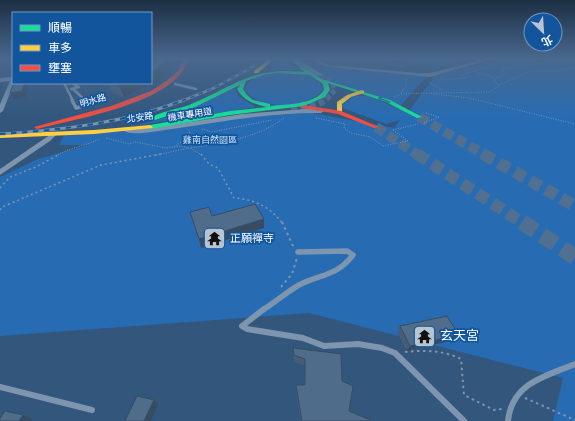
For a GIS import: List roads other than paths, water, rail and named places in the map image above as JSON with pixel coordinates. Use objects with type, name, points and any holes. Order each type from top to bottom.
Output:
[{"type":"main road","name":"明水路","points":[[37,127],[102,110],[136,98],[173,78]]},
{"type":"main road","name":"明水路","points":[[57,131],[134,104],[175,84],[182,78]]},
{"type":"main road","points":[[223,91],[246,78]]},
{"type":"main road","name":"北安路","points":[[0,136],[109,126],[156,118],[198,104],[251,78]]},
{"type":"main road","name":"北安路","points":[[0,129],[37,127],[57,131],[124,130],[289,107],[317,100],[324,96],[327,90],[327,85],[321,78]]},
{"type":"main road","points":[[322,78],[420,113]]},
{"type":"main road","name":"北安路","points":[[244,81],[240,89],[246,98],[260,104],[289,107]]},
{"type":"main road","points":[[339,112],[339,104],[349,96],[362,92]]},
{"type":"main road","points":[[289,107],[339,112],[376,127]]},
{"type":"street","points":[[0,80],[12,79]]},
{"type":"street","points":[[0,111],[12,81]]},
{"type":"street","name":"機車專用道","points":[[124,130],[132,131],[157,129],[289,107]]},
{"type":"street","name":"機車專用道","points":[[235,116],[297,111],[339,112]]},
{"type":"street","points":[[0,173],[48,140],[57,131]]},
{"type":"lane","points":[[65,84],[76,108],[90,104],[73,89]]},
{"type":"lane","points":[[68,90],[79,87],[74,84]]},
{"type":"lane","points":[[175,84],[196,89]]},
{"type":"lane","points":[[298,252],[347,251],[352,256],[342,270],[302,284],[242,326],[247,330],[304,338],[324,346],[358,344],[382,348],[395,353],[464,421]]},
{"type":"lane","points":[[508,421],[508,409],[516,394],[525,386],[575,364]]},
{"type":"lane","points":[[0,387],[92,410]]},
{"type":"tunnel","points":[[325,78],[331,81],[335,90],[325,101]]},
{"type":"tunnel","points":[[291,109],[316,105],[325,101]]},
{"type":"tunnel","points":[[419,117],[485,155]]},
{"type":"tunnel","points":[[376,127],[418,155]]},
{"type":"tunnel","points":[[417,154],[523,223]]},
{"type":"tunnel","points":[[483,154],[575,206]]},
{"type":"tunnel","points":[[522,222],[575,257]]},
{"type":"railway","points":[[182,101],[214,88],[233,78]]},
{"type":"railway","points":[[0,134],[70,128],[116,120],[162,108],[184,100]]},
{"type":"place","name":"正願禪寺","points":[[215,238]]},
{"type":"place","name":"玄天宮","points":[[425,336]]},
{"type":"park label","name":"雞南自然園區","points":[[210,140]]}]
